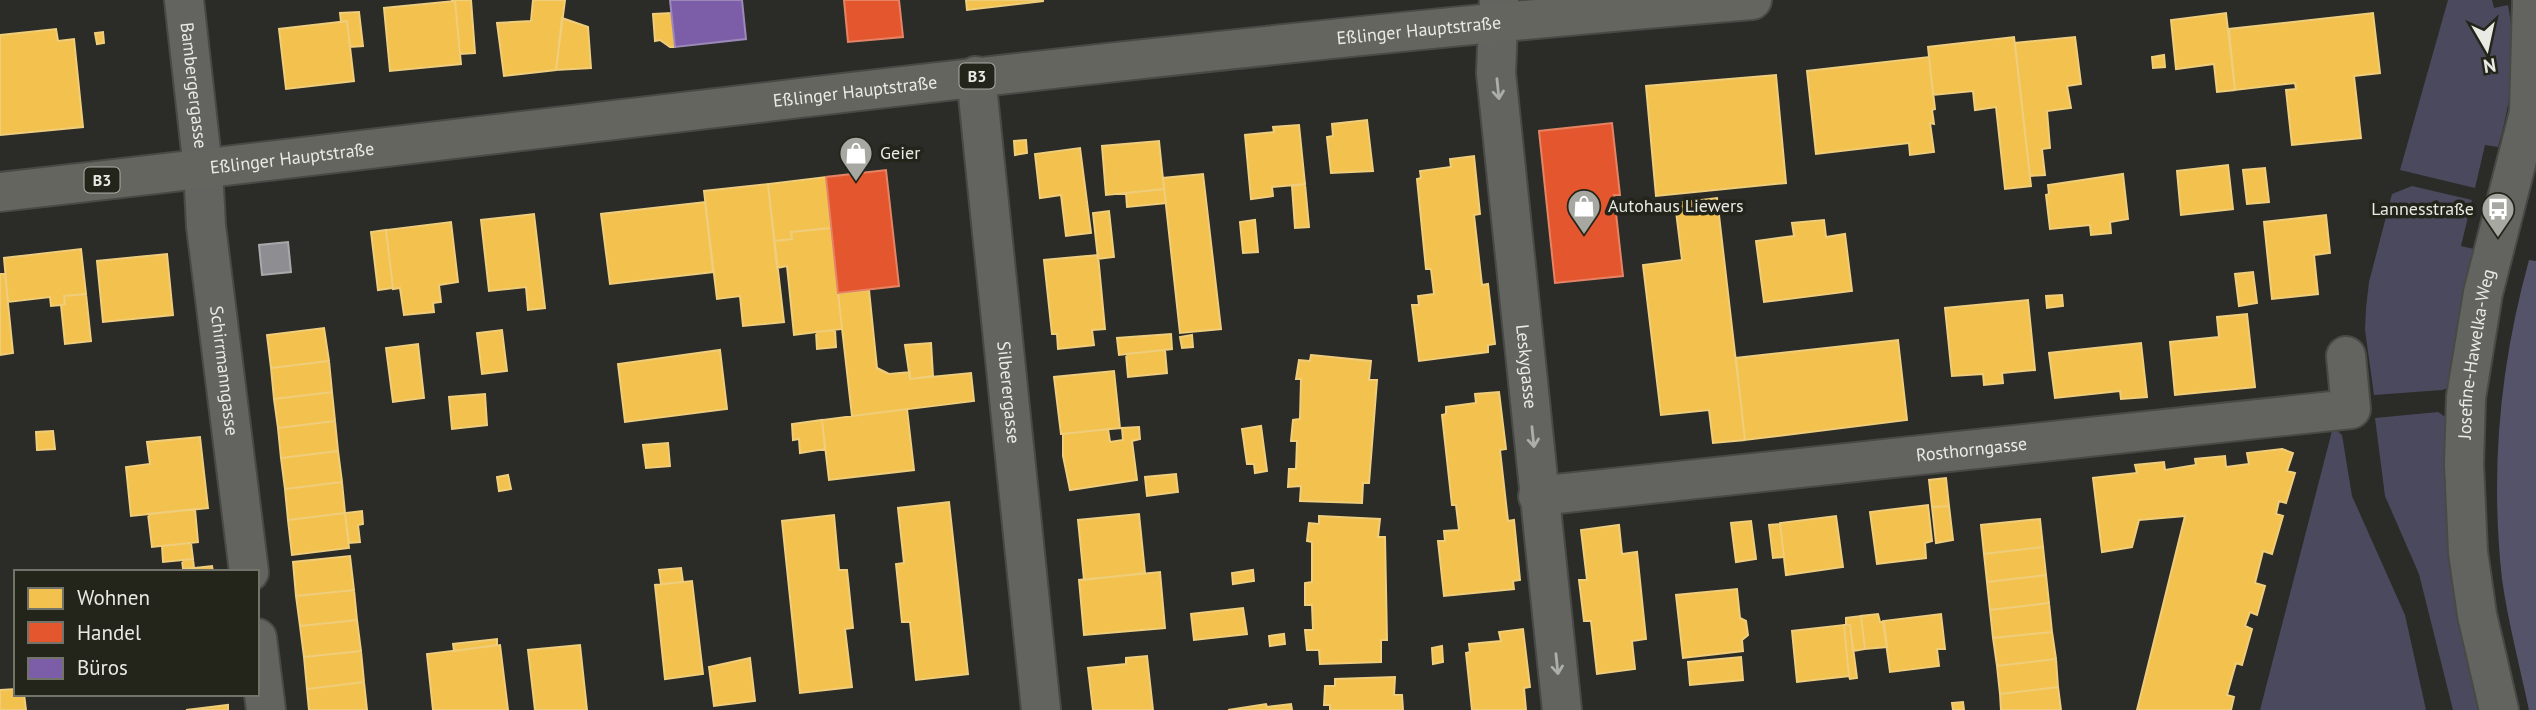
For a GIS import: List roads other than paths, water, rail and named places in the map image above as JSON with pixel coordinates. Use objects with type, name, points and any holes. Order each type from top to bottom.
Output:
[{"type":"main road","name":"Eßlinger Hauptstraße","points":[[0,192],[976,76],[1497,10],[1752,0]]},
{"type":"street","name":"Bambergergasse","points":[[184,0],[203,169]]},
{"type":"street","name":"Josefine-Hawelka-Weg","points":[[2499,710],[2477,615],[2468,552],[2464,464],[2466,397],[2483,293],[2529,113],[2532,0]]},
{"type":"street","name":"Leskygasse","points":[[1497,10],[1496,73],[1562,710]]},
{"type":"street","name":"Silberergasse","points":[[976,76],[1036,709]]},
{"type":"street","name":"Schirrmanngasse","points":[[203,169],[206,226],[249,570]]},
{"type":"street","name":"Rosthorngasse","points":[[1538,496],[2351,410],[2346,356]]},
{"type":"street","points":[[259,654],[266,710]]},
{"type":"place","name":"Geier","points":[[856,183]]},
{"type":"place","name":"Autohaus Liewers","points":[[1584,236]]},
{"type":"place","name":"Lannesstraße","points":[[2498,239]]}]
